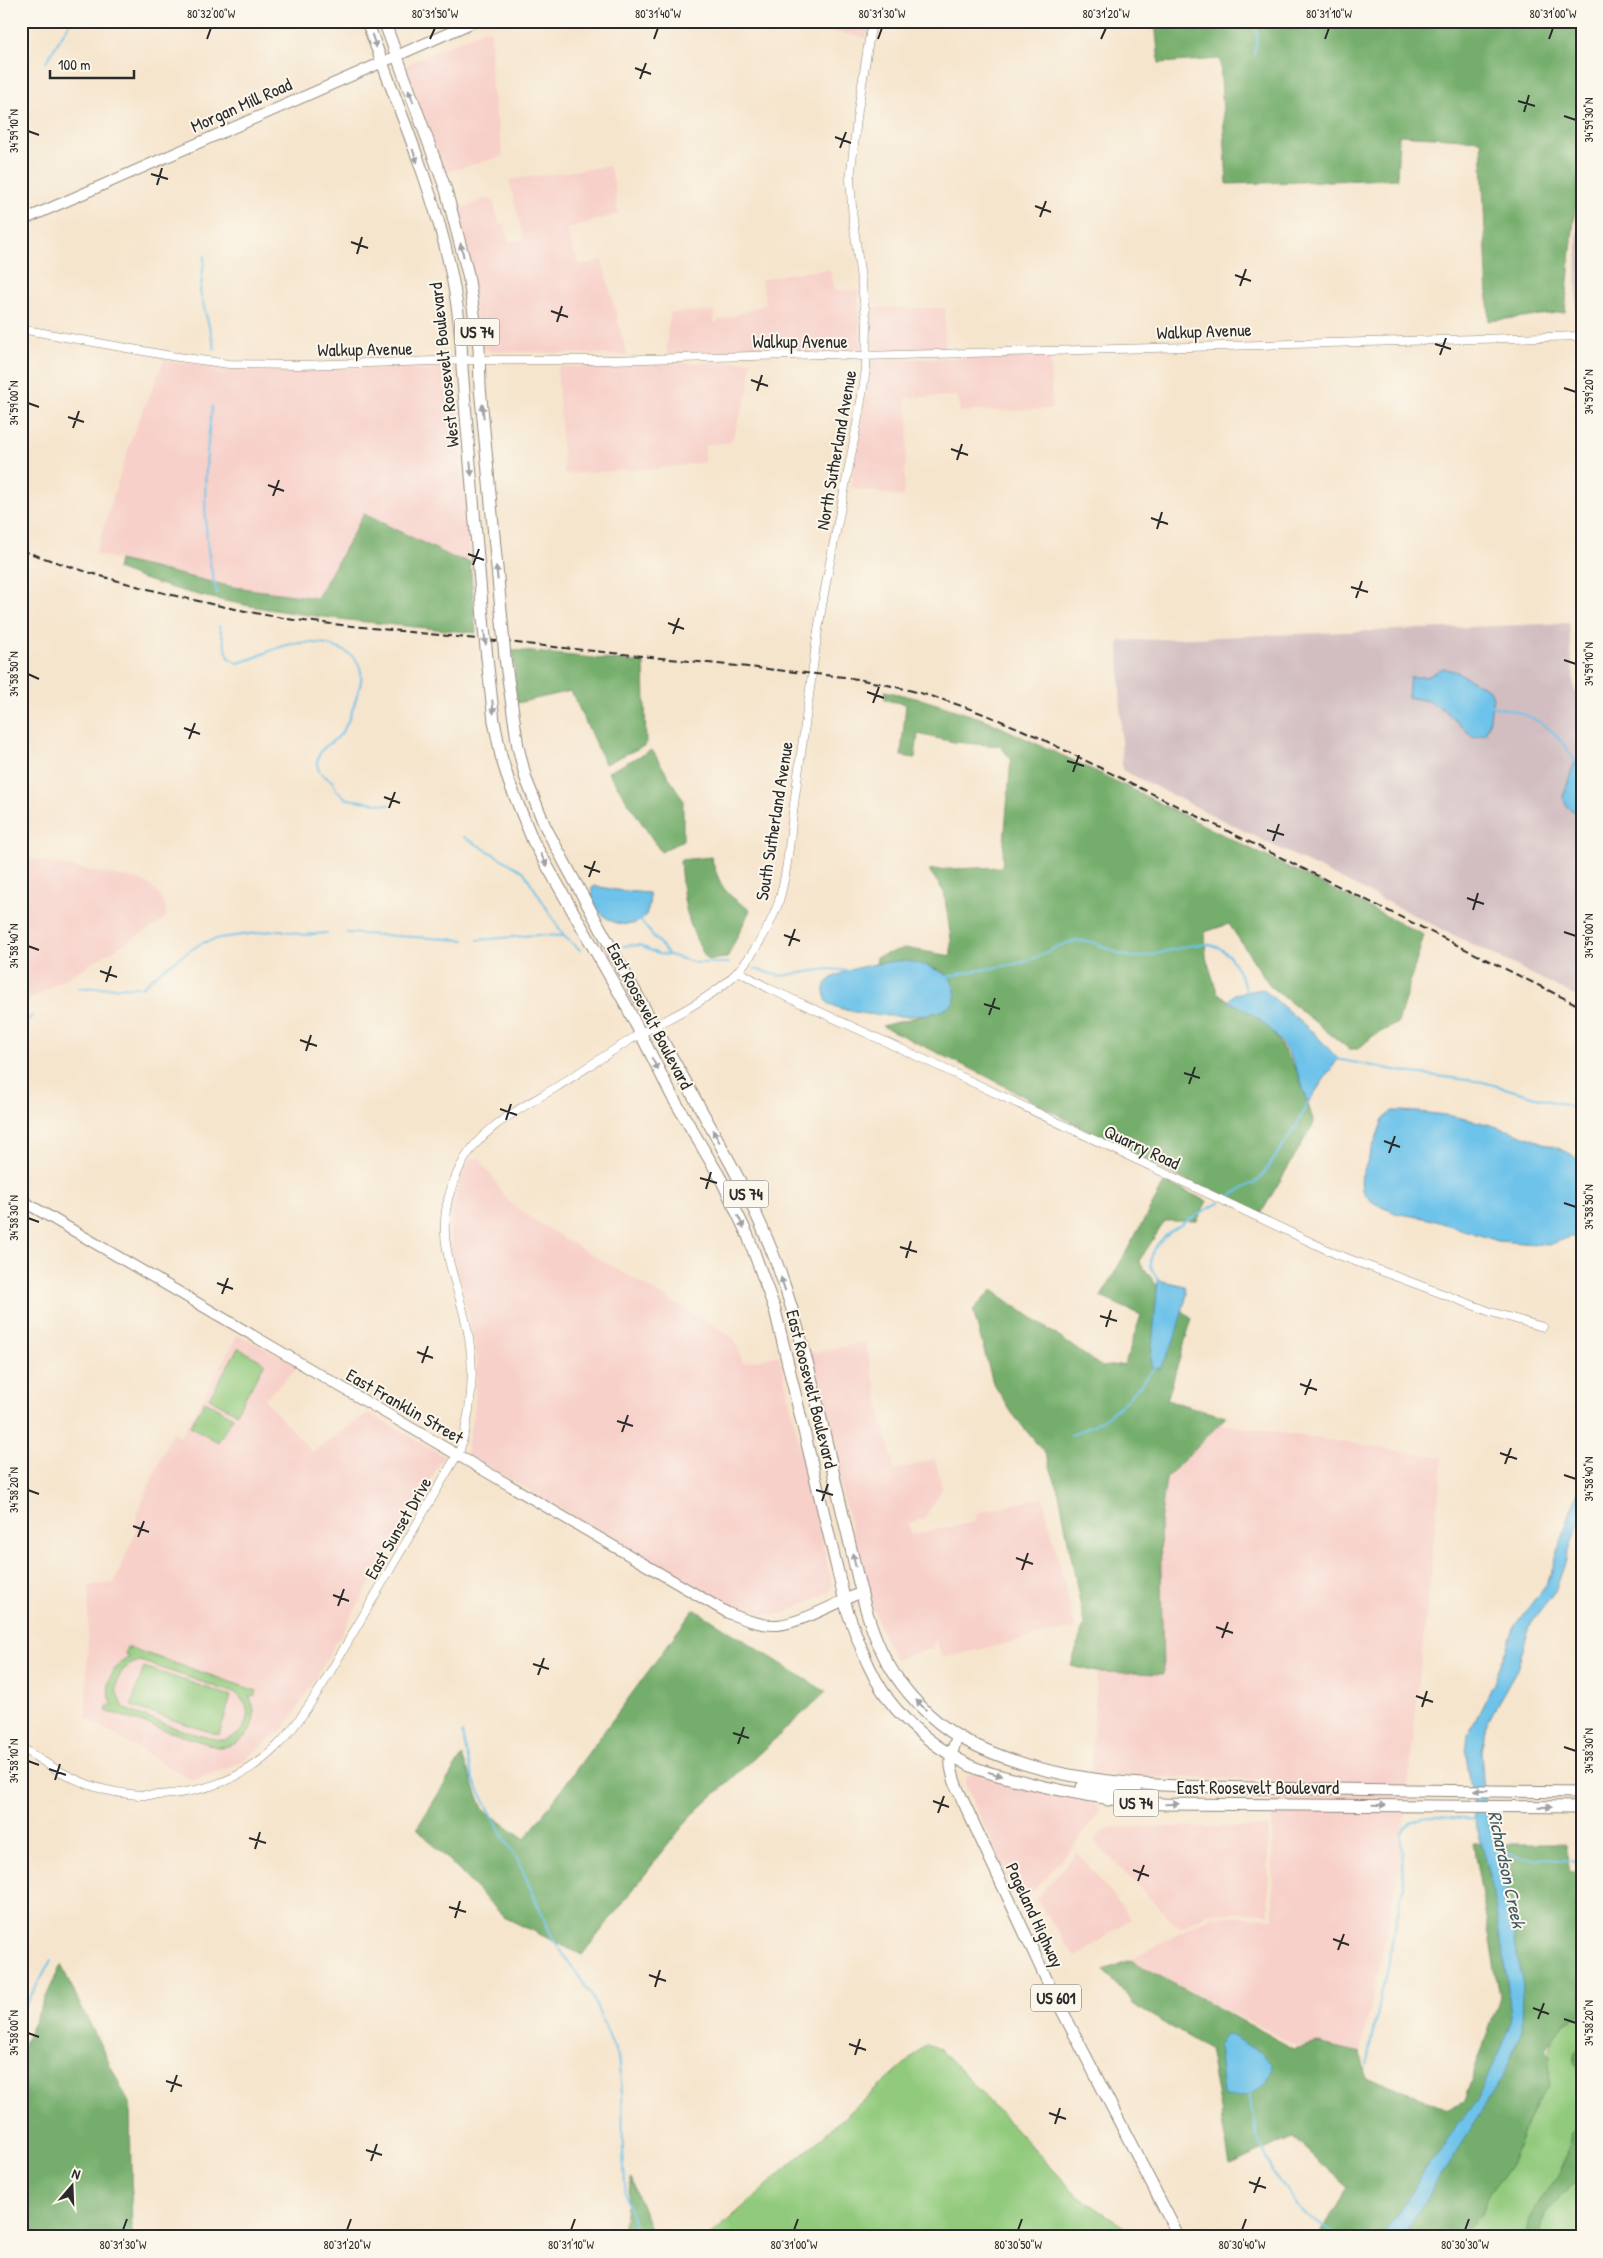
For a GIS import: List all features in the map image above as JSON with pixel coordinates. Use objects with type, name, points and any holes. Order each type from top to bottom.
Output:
[{"type":"highway","name":"West Roosevelt Boulevard","points":[[367,21],[436,210],[446,247],[462,331],[462,361],[487,658]]},
{"type":"highway","name":"West Roosevelt Boulevard","points":[[384,21],[446,190],[468,274],[480,360],[505,658]]},
{"type":"highway","name":"East Roosevelt Boulevard","points":[[487,658],[494,721],[509,782],[533,841],[625,1003],[639,1035],[721,1180],[748,1236],[775,1310],[845,1599],[863,1655],[877,1682],[894,1708],[910,1724],[951,1754],[972,1766],[1018,1780],[1108,1800],[1164,1804],[1582,1807]]},
{"type":"highway","name":"East Roosevelt Boulevard","points":[[505,658],[516,738],[526,779],[545,826],[733,1166],[777,1264],[804,1351],[862,1592],[880,1648],[888,1665],[909,1694],[941,1725],[958,1736],[1004,1759],[1080,1779],[1177,1786],[1582,1792]]},
{"type":"highway","name":"Pageland Highway","points":[[958,1736],[951,1754],[949,1767],[957,1788],[1012,1911],[1180,2237]]},
{"type":"highway","points":[[1018,1780],[1028,1778],[1101,1790],[1112,1782]]},
{"type":"highway","points":[[1108,1800],[1114,1792],[1155,1792],[1177,1786]]},
{"type":"highway","points":[[1230,1804],[1264,1798],[1320,1797],[1330,1789]]},
{"type":"highway","points":[[1330,1805],[1332,1799],[1336,1796],[1389,1794],[1418,1790]]},
{"type":"main road","name":"Morgan Mill Road","points":[[21,221],[396,54],[476,21]]},
{"type":"main road","name":"East Franklin Street","points":[[21,1200],[728,1613],[756,1622],[779,1624],[798,1619],[845,1599]]},
{"type":"main road","points":[[845,1599],[862,1592]]},
{"type":"street","name":"North Sutherland Avenue","points":[[812,674],[862,397],[866,355],[867,324],[853,220],[850,179],[858,110],[872,21]]},
{"type":"street","name":"Walkup Avenue","points":[[21,329],[171,356],[229,364],[298,365],[480,360],[866,355],[1582,336]]},
{"type":"street","name":"South Sutherland Avenue","points":[[456,1174],[461,1163],[481,1137],[502,1120],[639,1035],[704,999],[738,971],[770,922],[780,896],[788,855],[812,674]]},
{"type":"street","name":"Quarry Road","points":[[738,971],[786,996],[1336,1254],[1492,1312],[1543,1327]]},
{"type":"street","name":"East Sunset Drive","points":[[21,1747],[82,1781],[105,1790],[132,1794],[183,1792],[208,1786],[240,1773],[272,1751],[300,1719],[322,1686],[457,1455],[470,1414],[472,1356],[468,1332],[445,1244],[445,1219],[456,1174]]},
{"type":"shaded area","points":[[812,21],[869,21],[866,38],[811,27]]},
{"type":"shaded area","points":[[486,29],[491,32],[492,91],[503,156],[444,173],[406,67],[408,64]]},
{"type":"shaded area","points":[[609,166],[614,182],[618,214],[566,229],[579,265],[602,260],[627,355],[490,351],[482,346],[455,210],[486,199],[493,200],[499,224],[505,224],[509,242],[524,239],[509,180]]},
{"type":"shaded area","points":[[1578,178],[1582,178],[1582,322],[1576,322]]},
{"type":"shaded area","points":[[830,269],[834,290],[858,291],[862,346],[858,350],[852,353],[667,354],[667,329],[671,313],[714,311],[714,323],[766,304],[761,280],[786,274]]},
{"type":"shaded area","points":[[868,308],[945,308],[945,350],[876,350],[873,346]]},
{"type":"shaded area","points":[[1050,355],[1052,409],[959,412],[959,399],[955,396],[906,398],[909,422],[903,497],[851,488],[871,364],[876,360]]},
{"type":"shaded area","points":[[164,361],[227,368],[455,368],[470,562],[452,557],[317,598],[233,587],[95,554],[132,437]]},
{"type":"shaded area","points":[[751,361],[749,390],[731,442],[705,445],[705,462],[660,468],[564,474],[557,367]]},
{"type":"shaded area","points":[[1569,623],[1574,689],[1582,702],[1582,999],[1122,770],[1119,641]]},
{"type":"shaded area","points":[[21,857],[139,880],[148,884],[159,894],[166,910],[166,917],[21,1005]]},
{"type":"shaded area","points":[[471,1158],[479,1158],[509,1202],[540,1224],[734,1338],[743,1363],[779,1355],[832,1586],[829,1592],[784,1613],[763,1615],[737,1610],[466,1454],[475,1403],[477,1359],[468,1312],[451,1253],[450,1226],[455,1195],[461,1175]]},
{"type":"shaded area","points":[[238,1335],[300,1366],[264,1399],[312,1452],[368,1413],[444,1456],[301,1703],[283,1729],[240,1763],[193,1781],[86,1718],[89,1586],[114,1583],[136,1531],[136,1516],[172,1432],[181,1436]]},
{"type":"shaded area","points":[[865,1342],[895,1470],[935,1459],[942,1489],[924,1519],[908,1523],[911,1535],[975,1522],[977,1513],[1043,1497],[1075,1628],[942,1658],[936,1639],[932,1648],[895,1660],[879,1626],[872,1604],[836,1470],[810,1353]]},
{"type":"shaded area","points":[[1220,1424],[1443,1457],[1399,1869],[1361,2053],[1318,2043],[1297,2046],[1130,1960],[1212,1916],[1273,1918],[1272,1780],[1091,1775],[1097,1672],[1163,1673],[1160,1523],[1166,1478]]},
{"type":"shaded area","points":[[973,1773],[1038,1792],[1093,1803],[1099,1808],[1099,1812],[1075,1845],[1030,1894],[1018,1904],[965,1784],[967,1776]]},
{"type":"shaded area","points":[[1113,1827],[1268,1827],[1269,1913],[1208,1913],[1180,1929],[1094,1841],[1101,1833]]},
{"type":"shaded area","points":[[1077,1852],[1131,1918],[1076,1958],[1036,1899]]},
{"type":"green space","points":[[1155,21],[1582,21],[1582,178],[1578,178],[1565,312],[1489,321],[1481,140],[1399,135],[1397,179],[1227,184],[1220,59],[1159,63]]},
{"type":"green space","points":[[364,514],[452,557],[470,562],[476,633],[340,619],[247,605],[202,596],[158,584],[117,569],[119,560],[233,587],[317,598]]},
{"type":"green space","points":[[513,650],[644,663],[646,745],[605,764],[571,691],[517,703]]},
{"type":"green space","points":[[885,691],[924,700],[986,720],[1093,770],[1424,935],[1398,1023],[1373,1036],[1358,1049],[1349,1049],[1271,987],[1229,924],[1205,932],[1206,957],[1217,992],[1229,1001],[1257,1015],[1272,1031],[1298,1073],[1314,1123],[1260,1215],[1142,1160],[986,1076],[882,1026],[940,1011],[955,992],[949,977],[944,972],[915,965],[876,965],[877,957],[905,948],[951,956],[951,939],[944,892],[929,870],[1002,867],[1011,759],[1000,746],[954,742],[918,734],[915,758],[901,756],[906,704],[885,700]]},
{"type":"green space","points":[[652,750],[683,800],[683,840],[661,852],[608,772]]},
{"type":"green space","points":[[711,857],[724,888],[750,910],[727,958],[707,960],[694,935],[687,912],[680,860]]},
{"type":"green space","points":[[1165,1182],[1207,1201],[1197,1221],[1165,1221],[1139,1261],[1165,1297],[1192,1318],[1167,1400],[1226,1417],[1166,1478],[1160,1523],[1163,1674],[1097,1672],[1071,1666],[1084,1624],[1059,1493],[1046,1455],[1012,1413],[993,1383],[973,1310],[992,1290],[1102,1367],[1125,1364],[1141,1315],[1101,1297]]},
{"type":"green space","points":[[238,1348],[265,1363],[236,1413],[209,1398]]},
{"type":"green space","points":[[205,1401],[233,1417],[218,1442],[190,1426]]},
{"type":"green space","points":[[694,1609],[826,1692],[689,1818],[582,1955],[504,1917],[417,1828],[462,1756],[483,1809],[525,1839]]},
{"type":"green space","points":[[127,1647],[257,1691],[254,1697],[249,1696],[254,1714],[253,1723],[249,1731],[244,1738],[236,1743],[217,1747],[106,1711],[108,1705],[113,1706],[109,1691],[110,1678],[118,1666],[130,1657],[125,1654]],"holes":[[[140,1661],[237,1694],[246,1706],[246,1722],[243,1729],[237,1734],[223,1740],[190,1732],[126,1709],[121,1702],[117,1688],[118,1680],[125,1668]]]},
{"type":"green space","points":[[144,1667],[231,1696],[219,1735],[131,1706]]},
{"type":"green space","points":[[1473,1844],[1565,1844],[1570,1873],[1582,1873],[1582,2012],[1565,2023],[1545,2049],[1551,2056],[1549,2086],[1536,2102],[1511,2165],[1489,2192],[1483,2212],[1461,2237],[1317,2237],[1348,2187],[1293,2137],[1230,2165],[1209,2049],[1137,2007],[1104,1970],[1130,1960],[1294,2049],[1318,2043],[1361,2053],[1366,2079],[1389,2084],[1446,2109],[1464,2101],[1500,1997]]},
{"type":"green space","points":[[61,1965],[130,2105],[132,2237],[21,2237],[21,2050]]},
{"type":"green space","points":[[1582,1970],[1582,2237],[1438,2237],[1512,2137]]},
{"type":"green space","points":[[927,2044],[940,2049],[1078,2196],[1140,2237],[709,2237]]},
{"type":"green space","points":[[1582,2048],[1582,2074],[1573,2064],[1575,2053]]},
{"type":"green space","points":[[1582,2123],[1582,2174],[1544,2214],[1538,2237],[1525,2237],[1529,2219],[1542,2197],[1562,2170],[1571,2134]]},
{"type":"green space","points":[[631,2178],[654,2237],[621,2237]]},
{"type":"water","points":[[1443,668],[1457,672],[1490,690],[1493,697],[1489,724],[1485,734],[1473,737],[1444,710],[1428,701],[1408,697],[1410,677],[1427,677]]},
{"type":"water","points":[[1575,761],[1582,766],[1582,816],[1567,807],[1563,797]]},
{"type":"water","points":[[595,886],[649,893],[648,909],[643,919],[633,924],[611,921],[601,913],[594,902],[592,888]]},
{"type":"water","points":[[906,961],[928,966],[949,976],[954,987],[955,998],[949,1007],[935,1013],[917,1016],[896,1016],[853,1012],[827,1002],[824,988],[826,983],[832,978],[864,966]]},
{"type":"water","points":[[1263,989],[1316,1035],[1338,1059],[1307,1104],[1297,1071],[1281,1042],[1258,1019],[1228,1001],[1234,994]]},
{"type":"water","points":[[1392,1111],[1446,1115],[1483,1123],[1561,1149],[1573,1155],[1582,1165],[1582,1237],[1570,1237],[1549,1245],[1498,1241],[1429,1219],[1395,1213],[1372,1202],[1362,1190],[1361,1178],[1383,1120]]},
{"type":"water","points":[[1158,1280],[1185,1286],[1187,1294],[1174,1341],[1161,1368],[1153,1369],[1151,1359]]},
{"type":"water","points":[[1582,1485],[1582,1514],[1555,1592],[1531,1623],[1517,1669],[1488,1720],[1481,1750],[1485,1811],[1502,1863],[1523,1990],[1522,2029],[1502,2079],[1402,2237],[1383,2237],[1430,2162],[1478,2099],[1509,2027],[1511,2015],[1506,1974],[1490,1876],[1475,1820],[1466,1752],[1468,1735],[1494,1683],[1515,1625],[1548,1582],[1572,1508]]},
{"type":"water","points":[[1231,2035],[1260,2052],[1272,2064],[1271,2072],[1263,2086],[1257,2091],[1233,2098],[1223,2095],[1218,2046],[1225,2036]]},
{"type":"waterway","points":[[46,62],[71,21]]},
{"type":"waterway","points":[[1254,21],[1258,36],[1254,54]]},
{"type":"waterway","points":[[205,256],[200,292],[215,349]]},
{"type":"waterway","points":[[212,406],[207,452],[205,500],[208,548],[217,593]]},
{"type":"waterway","points":[[219,626],[229,658],[237,663],[276,648],[301,643],[328,645],[353,657],[361,672],[361,680],[350,717],[339,736],[322,750],[317,760],[317,765],[319,772],[333,782],[336,790],[347,799],[390,805]]},
{"type":"waterway","points":[[1490,706],[1517,712],[1540,722],[1559,739],[1575,762]]},
{"type":"waterway","points":[[464,837],[524,872],[564,936],[580,950]]},
{"type":"waterway","points":[[640,920],[669,955]]},
{"type":"waterway","points":[[77,988],[142,987],[160,971],[189,951],[202,943],[220,938],[280,930],[304,935],[327,933]]},
{"type":"waterway","points":[[347,933],[464,940]]},
{"type":"waterway","points":[[478,940],[536,935],[564,936]]},
{"type":"waterway","points":[[949,976],[1024,962],[1058,946],[1080,941],[1095,943],[1130,957],[1151,955],[1190,945],[1203,944],[1214,946],[1225,952],[1234,963],[1244,983],[1247,995]]},
{"type":"waterway","points":[[623,946],[639,945],[658,954],[697,963],[729,963]]},
{"type":"waterway","points":[[755,969],[780,976],[828,969],[852,971]]},
{"type":"waterway","points":[[21,1026],[32,1016]]},
{"type":"waterway","points":[[1336,1059],[1405,1072],[1483,1082],[1582,1110]]},
{"type":"waterway","points":[[1224,1199],[1259,1180],[1296,1127],[1307,1104]]},
{"type":"waterway","points":[[1159,1282],[1151,1264],[1158,1244],[1177,1227],[1220,1202]]},
{"type":"waterway","points":[[1071,1435],[1096,1424],[1118,1408],[1155,1367]]},
{"type":"waterway","points":[[462,1733],[472,1777],[504,1838],[517,1858],[553,1939],[592,1996],[618,2057],[622,2092],[626,2200],[638,2237]]},
{"type":"waterway","name":"Richardson Creek","points":[[1367,2066],[1403,1887],[1402,1833],[1408,1825],[1416,1820],[1425,1818],[1476,1819]]},
{"type":"waterway","name":"Richardson Creek","points":[[1496,1849],[1521,1858],[1582,1861]]},
{"type":"waterway","points":[[21,2013],[51,1960]]},
{"type":"waterway","points":[[1249,2094],[1256,2135],[1275,2175],[1302,2212],[1338,2237]]},
{"type":"railway","points":[[21,550],[54,562],[156,591],[294,620],[844,677],[920,693],[967,708],[1038,737],[1582,1007]]}]
